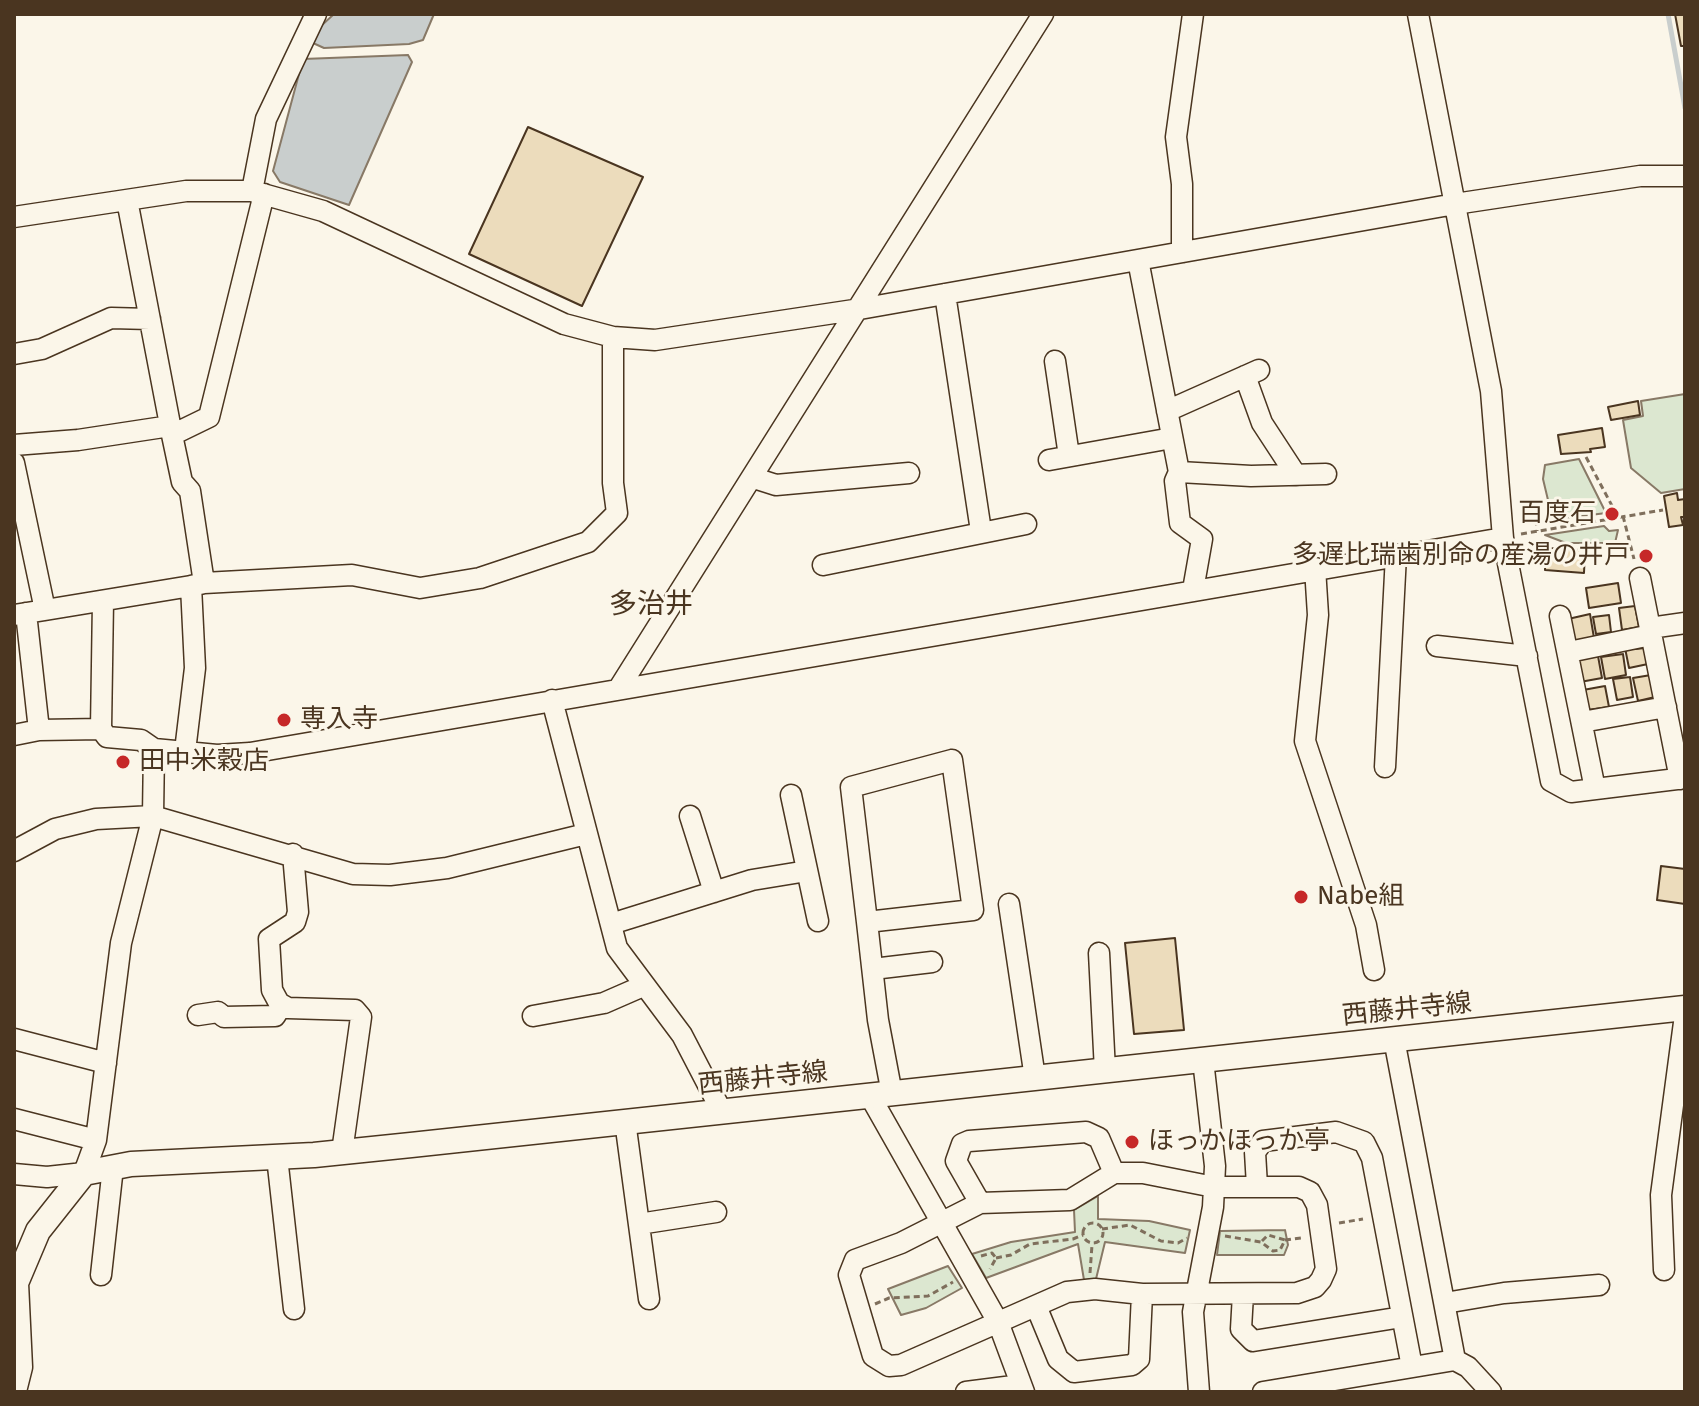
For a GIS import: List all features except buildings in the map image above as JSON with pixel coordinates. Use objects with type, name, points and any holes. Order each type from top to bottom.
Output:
[{"type":"main road","name":"西藤井寺線","points":[[84,1173],[113,1167],[342,1152],[1685,1008]]},
{"type":"main road","points":[[14,1391],[20,1367],[15,1283],[38,1231],[84,1173]]},
{"type":"street","points":[[14,445],[171,430],[209,417],[258,192],[266,119],[316,14]]},
{"type":"street","points":[[619,688],[754,478],[854,310],[1043,14]]},
{"type":"street","points":[[1182,252],[1182,184],[1176,137],[1193,14]]},
{"type":"street","points":[[1418,14],[1504,459],[1503,538],[1551,781],[1571,792],[1682,778],[1640,578]]},
{"type":"street","points":[[14,217],[186,191],[258,192],[323,211],[564,324],[613,337],[655,340],[854,310],[1455,204],[1640,176],[1685,176]]},
{"type":"street","points":[[127,200],[182,482],[190,491],[198,585],[195,668],[185,751]]},
{"type":"street","points":[[1138,260],[1179,472],[1175,481],[1180,523],[1202,539],[1203,549],[1193,590]]},
{"type":"street","points":[[945,294],[981,531]]},
{"type":"street","points":[[14,354],[42,349],[111,318],[150,319]]},
{"type":"street","points":[[28,612],[198,585],[352,575],[420,588],[480,578],[588,542],[617,513],[613,483],[613,337]]},
{"type":"street","points":[[1055,361],[1069,460],[1172,438]]},
{"type":"street","points":[[1167,411],[1252,373],[1262,423],[1296,475]]},
{"type":"street","points":[[14,463],[39,730]]},
{"type":"street","points":[[1179,472],[1326,474]]},
{"type":"street","points":[[754,478],[776,485],[909,473]]},
{"type":"street","points":[[823,565],[1026,524]]},
{"type":"street","points":[[103,601],[101,729],[107,737],[141,740],[154,749],[250,753],[1503,538]]},
{"type":"street","points":[[1385,767],[1396,555]]},
{"type":"street","points":[[1315,568],[1318,615],[1305,741],[1311,768],[1366,925],[1374,970]]},
{"type":"street","points":[[1560,616],[1595,789]]},
{"type":"street","points":[[1569,652],[1685,623]]},
{"type":"street","points":[[1437,646],[1527,656]]},
{"type":"street","points":[[552,700],[617,948],[682,1035],[721,1110]]},
{"type":"street","points":[[1582,722],[1666,707]]},
{"type":"street","points":[[14,735],[39,730],[101,729]]},
{"type":"street","points":[[14,1174],[47,1177],[84,1173],[96,1140],[121,943],[153,816],[154,749]]},
{"type":"street","points":[[867,922],[973,910],[952,760],[851,787],[867,922],[873,969],[881,1095],[940,1223],[998,1322],[1023,1388],[966,1392]]},
{"type":"street","points":[[791,795],[818,921]]},
{"type":"street","points":[[14,851],[55,829],[96,819],[153,816],[260,849],[293,854],[353,874],[390,875],[447,868],[586,834]]},
{"type":"street","points":[[690,816],[714,892]]},
{"type":"street","points":[[282,1005],[272,990],[269,939],[295,922],[298,912],[293,854]]},
{"type":"street","points":[[611,924],[752,880],[807,871]]},
{"type":"street","points":[[1009,904],[1035,1078]]},
{"type":"street","points":[[1099,953],[1105,1071]]},
{"type":"street","points":[[873,969],[932,962]]},
{"type":"street","points":[[533,1016],[604,1003],[643,986]]},
{"type":"street","points":[[198,1015],[218,1012],[224,1017],[275,1016],[282,1005]]},
{"type":"street","points":[[282,1005],[355,1010],[361,1017],[342,1152]]},
{"type":"street","points":[[1664,1270],[1661,1195],[1685,1015]]},
{"type":"street","points":[[14,1039],[106,1063]]},
{"type":"street","points":[[1394,1039],[1455,1360]]},
{"type":"street","points":[[1199,1392],[1193,1348],[1196,1294],[1215,1166],[1203,1060]]},
{"type":"street","points":[[14,1119],[96,1140]]},
{"type":"street","points":[[625,1121],[649,1299]]},
{"type":"street","points":[[980,1203],[956,1161],[962,1144],[969,1141],[1086,1132],[1099,1138],[1114,1173]]},
{"type":"street","points":[[1257,1186],[1255,1152],[1263,1141],[1336,1132],[1350,1134],[1364,1142],[1372,1158],[1412,1367]]},
{"type":"street","points":[[277,1157],[294,1309]]},
{"type":"street","points":[[101,1275],[113,1167]]},
{"type":"street","points":[[1114,1173],[1143,1173],[1214,1187],[1299,1187],[1310,1192],[1317,1205],[1326,1269],[1315,1287],[1297,1293],[1142,1294],[1089,1289],[1067,1292],[901,1365],[880,1363],[868,1347],[849,1275],[855,1260],[980,1203],[1070,1200],[1114,1173]]},
{"type":"street","points":[[639,1224],[716,1212]]},
{"type":"street","points":[[1445,1303],[1504,1293],[1599,1285]]},
{"type":"street","points":[[1036,1306],[1058,1359],[1074,1372],[1132,1365],[1139,1359],[1143,1351],[1142,1294]]},
{"type":"street","points":[[1243,1294],[1241,1329],[1253,1341],[1402,1317]]},
{"type":"street","points":[[1263,1392],[1455,1360],[1468,1367],[1491,1392]]},
{"type":"path","points":[[1586,457],[1620,517],[1640,578]]},
{"type":"path","points":[[1503,538],[1663,510]]},
{"type":"path","points":[[1537,520],[1537,531]]},
{"type":"path","points":[[1320,1226],[1383,1216]]},
{"type":"path","points":[[996,1258],[1011,1255],[1030,1244],[1073,1239],[1083,1235],[1089,1224],[1096,1223],[1102,1229]]},
{"type":"path","points":[[1102,1229],[1130,1225],[1170,1243],[1194,1236]]},
{"type":"path","points":[[1092,1244],[1101,1240],[1102,1229]]},
{"type":"path","points":[[1083,1235],[1092,1244],[1089,1289]]},
{"type":"path","points":[[1215,1236],[1261,1242],[1273,1251],[1280,1250],[1285,1240],[1268,1235],[1261,1242]]},
{"type":"path","points":[[859,1312],[889,1298],[928,1296],[960,1278]]},
{"type":"green space","points":[[1685,394],[1685,489],[1661,493],[1631,468],[1623,420],[1643,416],[1641,401]]},
{"type":"green space","points":[[1579,459],[1606,513],[1567,518],[1548,500],[1543,479],[1545,465]]},
{"type":"green space","points":[[1604,526],[1609,531],[1618,530],[1615,543],[1566,543],[1545,535]]},
{"type":"green space","points":[[1098,1196],[1098,1219],[1149,1221],[1190,1230],[1185,1253],[1105,1242],[1096,1279],[1084,1280],[1078,1244],[986,1278],[972,1254],[1011,1242],[1075,1232],[1074,1210]]},
{"type":"green space","points":[[1285,1230],[1288,1245],[1284,1255],[1217,1255],[1220,1231]]},
{"type":"green space","points":[[948,1266],[962,1288],[926,1308],[901,1315],[888,1289]]},
{"type":"shaded area","points":[[334,14],[434,14],[423,40],[409,44],[324,48],[313,43],[321,26]]},
{"type":"shaded area","points":[[408,55],[412,62],[349,205],[280,182],[273,171],[303,59]]},
{"type":"waterway","points":[[1668,14],[1685,108]]},
{"type":"place","name":"百度石","points":[[1612,514]]},
{"type":"place","name":"多遅比瑞歯別命の産湯の井戸","points":[[1646,556]]},
{"type":"place","name":"専入寺","points":[[284,720]]},
{"type":"place","name":"田中米穀店","points":[[123,762]]},
{"type":"place","name":"Nabe組","points":[[1301,897]]},
{"type":"place","name":"ほっかほっか亭","points":[[1132,1142]]},
{"type":"district","name":"多治井","points":[[651,605]]}]
